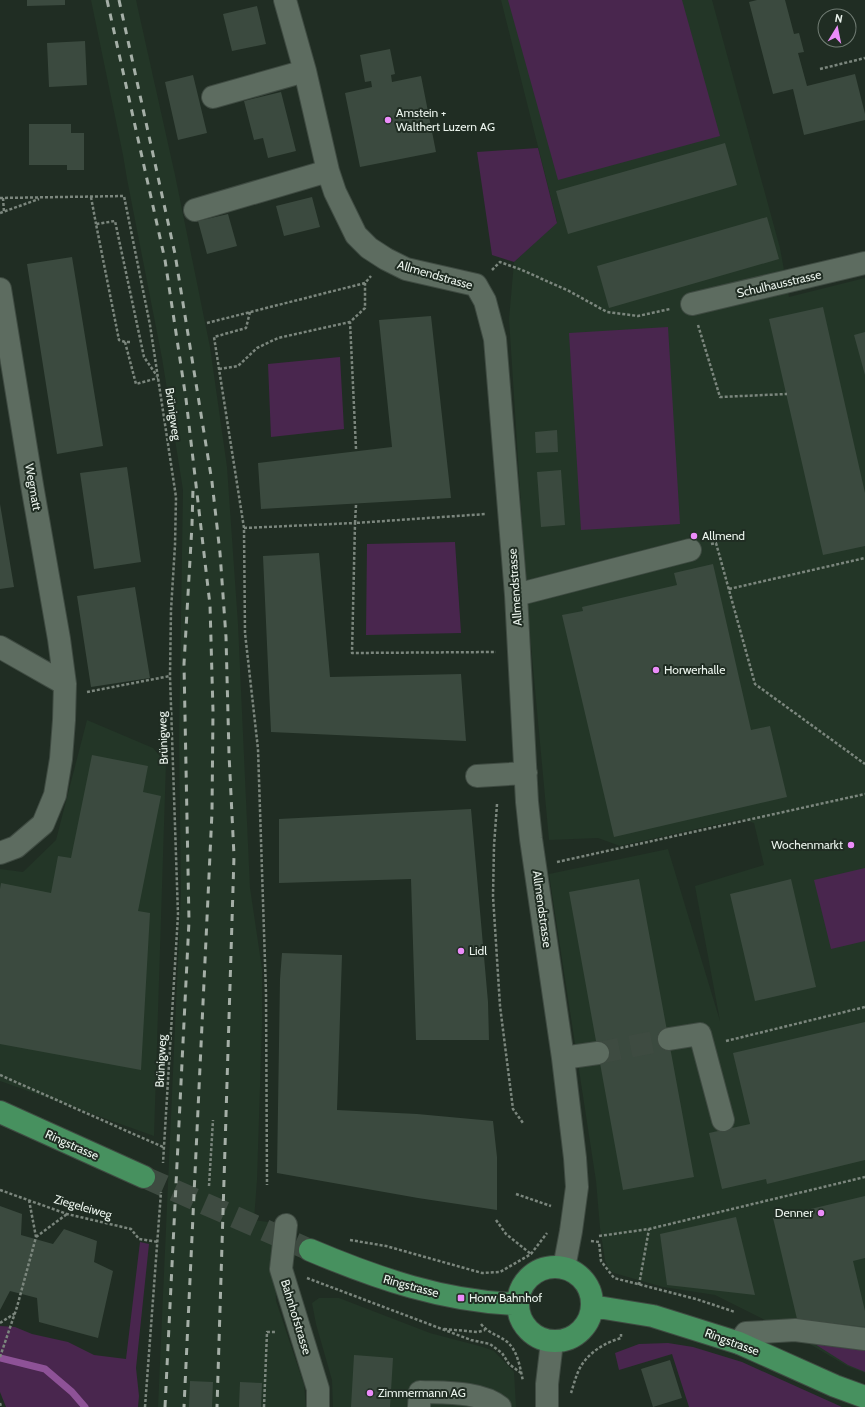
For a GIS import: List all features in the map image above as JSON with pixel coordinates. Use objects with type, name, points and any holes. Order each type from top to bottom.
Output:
[{"type":"main road","name":"Ringstrasse","points":[[0,1112],[153,1173]]},
{"type":"main road","name":"Ringstrasse","points":[[310,1250],[358,1270],[407,1286],[461,1298],[518,1304]]},
{"type":"main road","points":[[551,1267],[564,1268],[579,1275],[586,1282],[590,1290],[593,1308],[590,1319],[584,1329],[575,1336],[564,1341],[552,1342],[536,1337],[530,1332],[522,1322],[518,1311],[518,1304],[522,1287],[529,1278],[539,1271],[551,1267]]},
{"type":"main road","name":"Ringstrasse","points":[[593,1308],[604,1308],[653,1316],[739,1342],[835,1386],[865,1397]]},
{"type":"street","name":"Allmendstrasse","points":[[286,0],[305,71],[328,171],[335,192],[356,235],[369,248],[406,269],[476,285],[486,301],[495,339],[516,595],[528,802],[575,1158],[577,1187],[564,1268]]},
{"type":"street","points":[[213,97],[305,71]]},
{"type":"street","points":[[196,210],[328,171]]},
{"type":"street","name":"Schulhausstrasse","points":[[692,304],[865,263]]},
{"type":"street","name":"Wegmatt","points":[[0,289],[59,639],[65,690],[61,759],[55,795],[43,824],[16,847],[0,853]]},
{"type":"street","points":[[516,595],[690,550]]},
{"type":"street","points":[[0,647],[65,690]]},
{"type":"street","points":[[477,776],[526,773]]},
{"type":"street","points":[[669,1040],[700,1034],[722,1120]]},
{"type":"street","points":[[563,1058],[598,1053]]},
{"type":"street","name":"Bahnhofstrasse","points":[[286,1225],[281,1269],[318,1389],[318,1407]]},
{"type":"street","points":[[739,1342],[746,1333],[795,1330],[865,1339]]},
{"type":"street","points":[[547,1407],[547,1384],[552,1342]]},
{"type":"street","points":[[419,1407],[420,1392],[460,1394],[490,1400],[500,1407]]},
{"type":"path","points":[[820,70],[865,58]]},
{"type":"path","name":"Brünigweg","points":[[1,198],[124,196],[150,325],[176,497],[171,610],[170,676],[178,915],[164,1147],[153,1173]]},
{"type":"path","points":[[0,213],[42,197]]},
{"type":"path","points":[[91,197],[119,340],[130,342]]},
{"type":"path","points":[[1,198],[4,212]]},
{"type":"path","points":[[96,224],[115,221],[144,357],[158,378],[136,384],[125,342]]},
{"type":"path","points":[[207,324],[366,283],[386,259]]},
{"type":"path","points":[[476,285],[500,262],[569,291],[606,312],[638,316],[692,304],[720,397],[786,394]]},
{"type":"path","points":[[219,369],[238,366],[257,348],[278,338],[350,322],[365,308],[366,283]]},
{"type":"path","points":[[250,312],[246,328],[214,337],[244,528],[245,633],[258,749],[266,993],[267,1185]]},
{"type":"path","points":[[350,322],[356,449]]},
{"type":"path","points":[[356,505],[352,654],[519,651]]},
{"type":"path","points":[[244,528],[355,523],[509,512]]},
{"type":"path","points":[[690,550],[716,543],[755,684],[865,764]]},
{"type":"path","points":[[729,589],[865,558]]},
{"type":"path","points":[[65,690],[170,676]]},
{"type":"path","points":[[536,866],[865,794]]},
{"type":"path","points":[[497,804],[493,896],[500,1006],[513,1110],[523,1123]]},
{"type":"path","points":[[704,1046],[865,1007]]},
{"type":"path","points":[[0,1075],[164,1147]]},
{"type":"path","points":[[209,1186],[212,1120]]},
{"type":"path","points":[[599,1236],[649,1229],[865,1177]]},
{"type":"path","name":"Ziegeleiweg","points":[[0,1190],[67,1214],[131,1229],[139,1239],[158,1242]]},
{"type":"path","points":[[145,1407],[161,1191]]},
{"type":"path","points":[[516,1194],[551,1206],[551,1213]]},
{"type":"path","points":[[0,1356],[11,1328],[36,1237],[29,1200]]},
{"type":"path","points":[[36,1237],[67,1214]]},
{"type":"path","points":[[496,1220],[506,1234],[531,1254]]},
{"type":"path","points":[[639,1285],[649,1229]]},
{"type":"path","points":[[348,1240],[386,1246],[482,1273],[500,1272],[531,1254],[546,1233]]},
{"type":"path","points":[[283,1275],[309,1279],[471,1340],[490,1344],[502,1353],[509,1364],[521,1373]]},
{"type":"path","points":[[0,1323],[15,1313]]},
{"type":"path","points":[[477,1320],[485,1330],[508,1342],[516,1354],[523,1382]]},
{"type":"path","points":[[442,1329],[478,1332],[485,1330]]},
{"type":"path","points":[[264,1407],[267,1332],[280,1332]]},
{"type":"path","points":[[574,1384],[578,1372],[586,1359],[613,1340],[621,1338]]},
{"type":"path","points":[[0,1403],[2,1407]]},
{"type":"shaded area","points":[[91,0],[136,0],[175,175],[210,347],[227,467],[238,624],[250,888],[262,969],[262,1024],[257,1180],[254,1220],[275,1223],[276,1301],[304,1385],[306,1407],[158,1407],[181,893],[179,742],[183,490],[162,358],[123,155]]},
{"type":"shaded area","name":"Allmend","points":[[501,0],[712,0],[780,248],[789,297],[865,278],[865,1373],[847,1366],[791,1333],[715,1295],[663,1287],[614,1273],[609,1270],[605,1260],[600,1228],[596,1181],[549,874],[668,849],[720,1021],[695,886],[764,865],[754,823],[742,819],[620,846],[598,838],[549,840],[528,613],[509,319],[514,262],[557,222]]},
{"type":"shaded area","points":[[508,0],[682,0],[720,136],[558,180]]},
{"type":"shaded area","points":[[538,148],[557,223],[514,262],[492,255],[477,152]]},
{"type":"shaded area","points":[[668,327],[680,524],[581,530],[569,333]]},
{"type":"shaded area","points":[[340,357],[344,429],[271,437],[268,364]]},
{"type":"shaded area","points":[[455,542],[461,633],[366,635],[367,544]]},
{"type":"shaded area","points":[[87,720],[153,748],[166,763],[154,1136],[0,1081],[0,869],[23,872],[56,840]]},
{"type":"shaded area","points":[[865,868],[865,941],[831,949],[814,880]]},
{"type":"shaded area","points":[[140,1242],[149,1244],[136,1368],[139,1396],[138,1407],[6,1407],[0,1392],[0,1326],[15,1327],[32,1334],[68,1342],[94,1355],[126,1359]]},
{"type":"shaded area","points":[[319,1298],[339,1298],[430,1333],[494,1351],[514,1372],[516,1407],[333,1407],[332,1380],[316,1324],[312,1303]]},
{"type":"shaded area","points":[[807,1339],[865,1346],[865,1372],[848,1365]]},
{"type":"shaded area","points":[[668,1343],[693,1347],[742,1362],[842,1407],[689,1407],[672,1354],[619,1370],[615,1353],[639,1344]]},
{"type":"building","points":[[27,0],[65,0],[65,5],[27,6]]},
{"type":"building","points":[[757,0],[785,0],[794,34],[799,33],[804,52],[798,53],[807,86],[855,74],[865,114],[865,120],[804,135],[793,89],[773,94],[749,2]]},
{"type":"building","points":[[257,6],[266,44],[232,51],[223,14]]},
{"type":"building","points":[[85,41],[87,85],[49,87],[47,43]]},
{"type":"building","points":[[390,49],[395,74],[391,75],[392,82],[421,76],[436,152],[360,167],[345,93],[372,87],[371,81],[365,82],[360,55]]},
{"type":"building","points":[[193,75],[207,133],[178,140],[165,82]]},
{"type":"building","points":[[281,92],[296,151],[268,158],[263,138],[254,140],[244,101]]},
{"type":"building","points":[[29,124],[71,124],[71,133],[84,133],[84,170],[67,170],[67,165],[29,165]]},
{"type":"building","points":[[725,143],[737,185],[568,234],[556,191]]},
{"type":"building","points":[[312,197],[320,227],[284,236],[276,206]]},
{"type":"building","points":[[228,214],[237,246],[207,254],[198,221]]},
{"type":"building","points":[[767,217],[779,259],[609,308],[597,266]]},
{"type":"building","points":[[72,257],[103,446],[57,454],[27,264]]},
{"type":"building","points":[[823,307],[865,493],[865,546],[823,555],[769,319]]},
{"type":"building","points":[[431,316],[451,498],[261,509],[258,463],[392,447],[379,320]]},
{"type":"building","points":[[865,332],[865,375],[854,335]]},
{"type":"building","points":[[557,430],[558,452],[536,453],[535,432]]},
{"type":"building","points":[[127,467],[141,562],[94,569],[80,473]]},
{"type":"building","points":[[561,470],[565,525],[541,527],[537,472]]},
{"type":"building","points":[[0,504],[14,587],[0,589]]},
{"type":"building","points":[[319,553],[330,677],[461,674],[466,741],[271,732],[263,556]]},
{"type":"building","name":"Horwerhalle","points":[[713,564],[751,730],[770,726],[787,797],[614,837],[562,615],[583,611],[582,607],[677,585],[674,573]]},
{"type":"building","points":[[135,587],[150,678],[91,687],[77,596]]},
{"type":"building","points":[[92,755],[148,766],[143,792],[161,796],[138,911],[150,913],[141,1070],[0,1044],[1,883],[51,893],[58,856],[71,858]]},
{"type":"building","points":[[471,809],[488,1002],[489,1040],[416,1040],[411,879],[279,883],[279,819]]},
{"type":"building","points":[[639,879],[694,1177],[623,1190],[569,892]]},
{"type":"building","points":[[791,879],[816,987],[755,1001],[730,894]]},
{"type":"building","points":[[282,953],[342,955],[337,1110],[417,1114],[493,1121],[497,1157],[497,1210],[418,1198],[277,1173],[280,979]]},
{"type":"building","points":[[865,1022],[865,1160],[767,1184],[766,1179],[722,1189],[709,1133],[750,1124],[733,1053]]},
{"type":"building","points":[[865,1196],[865,1258],[853,1261],[865,1311],[865,1327],[797,1319],[773,1218]]},
{"type":"building","points":[[0,1206],[22,1214],[21,1235],[53,1244],[64,1229],[97,1241],[94,1262],[113,1271],[98,1338],[39,1322],[37,1298],[10,1291],[0,1310]]},
{"type":"building","points":[[736,1217],[755,1295],[667,1285],[660,1234]]},
{"type":"building","points":[[354,1355],[393,1358],[390,1407],[351,1407]]},
{"type":"building","points":[[670,1360],[682,1398],[653,1407],[641,1369]]},
{"type":"building","points":[[190,1381],[213,1382],[212,1407],[189,1407]]},
{"type":"building","points":[[240,1382],[262,1383],[261,1407],[239,1407]]},
{"type":"waterway","points":[[0,1358],[45,1369],[72,1392],[85,1407]]},
{"type":"tunnel","points":[[598,1053],[669,1039]]},
{"type":"tunnel","points":[[144,1177],[310,1250]]},
{"type":"railway","points":[[107,0],[165,260],[186,399],[210,605],[213,711],[212,812],[184,1407]]},
{"type":"railway","points":[[119,0],[175,254],[212,482],[220,553],[226,637],[229,754],[234,856],[217,1407]]},
{"type":"railway","points":[[165,1407],[189,921],[184,664],[193,488]]},
{"type":"place","name":"Amstein + Walthert Luzern AG","points":[[388,120]]},
{"type":"place","name":"Allmend","points":[[694,536]]},
{"type":"place","name":"Horwerhalle","points":[[656,670]]},
{"type":"place","name":"Wochenmarkt","points":[[851,845]]},
{"type":"place","name":"Lidl","points":[[461,951]]},
{"type":"place","name":"Denner","points":[[821,1213]]},
{"type":"place","name":"Horw Bahnhof","points":[[461,1298]]},
{"type":"place","name":"Zimmermann AG","points":[[370,1393]]}]
